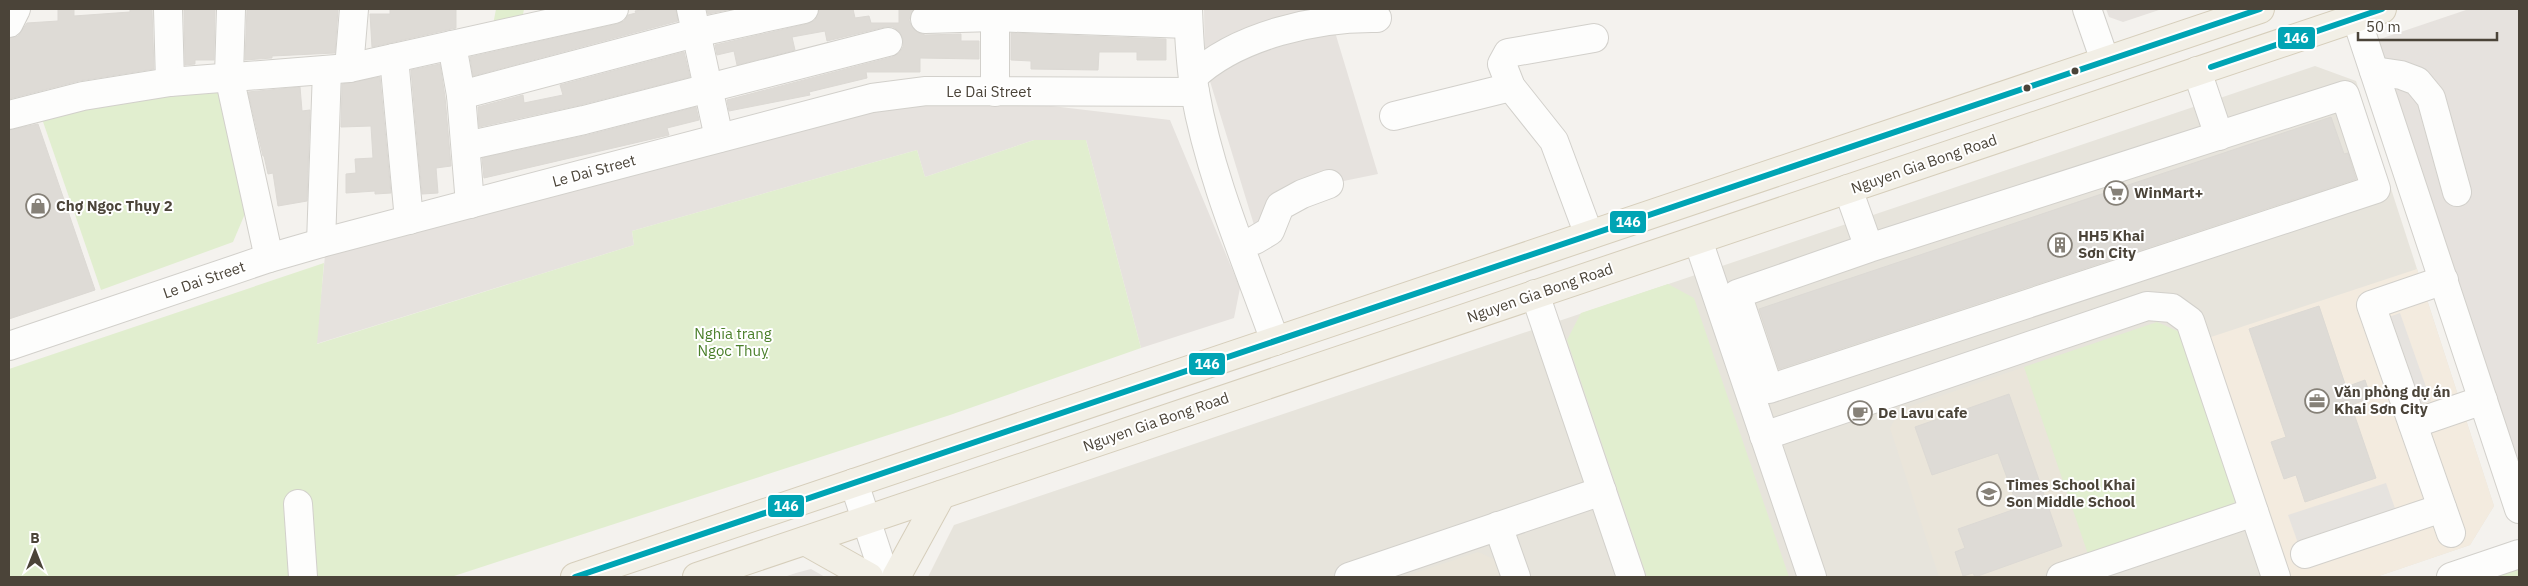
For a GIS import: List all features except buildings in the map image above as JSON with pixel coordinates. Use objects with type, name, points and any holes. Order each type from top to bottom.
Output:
[{"type":"main road","points":[[575,577],[2260,9]]},
{"type":"main road","name":"Nguyen Gia Bong Road","points":[[697,577],[2197,72],[2357,13],[2382,9]]},
{"type":"main road","points":[[1686,202],[1698,240]]},
{"type":"main road","points":[[1523,257],[1535,294]]},
{"type":"main road","points":[[896,577],[941,495]]},
{"type":"main road","points":[[805,541],[869,577]]},
{"type":"street","points":[[9,23],[16,9]]},
{"type":"street","points":[[168,9],[170,82]]},
{"type":"street","points":[[231,9],[229,76],[269,258]]},
{"type":"street","points":[[321,243],[338,69],[354,9]]},
{"type":"street","points":[[9,115],[83,96],[170,82],[338,69],[452,45],[525,19],[614,9]]},
{"type":"street","points":[[461,95],[693,21],[804,9]]},
{"type":"street","points":[[2087,9],[2105,61]]},
{"type":"street","points":[[994,13],[995,92]]},
{"type":"street","points":[[925,19],[994,13],[1188,16],[1194,84],[1221,189],[1275,341]]},
{"type":"street","points":[[2357,13],[2374,72],[2519,509]]},
{"type":"street","points":[[1194,84],[1205,65],[1229,52],[1291,28],[1349,18],[1377,18]]},
{"type":"street","points":[[693,21],[719,138]]},
{"type":"street","points":[[1589,235],[1554,141],[1511,87],[1502,64],[1508,53],[1594,38]]},
{"type":"street","points":[[466,146],[584,120],[707,86],[888,42]]},
{"type":"street","points":[[452,45],[461,95],[470,204]]},
{"type":"street","points":[[394,58],[409,220]]},
{"type":"street","points":[[2197,72],[2219,136]]},
{"type":"street","points":[[2374,72],[2401,74],[2417,81],[2431,98],[2457,192]]},
{"type":"street","name":"Le Dai Street","points":[[9,346],[269,258],[321,243],[872,98],[926,92],[995,92],[1194,84]]},
{"type":"street","points":[[1394,116],[1511,87]]},
{"type":"street","points":[[1764,436],[2010,330],[2376,189],[2345,95],[1869,248],[1737,294],[1769,388],[2010,330],[2147,306],[2172,308],[2183,314],[2190,321],[2276,577]]},
{"type":"street","points":[[1256,240],[1270,231],[1280,206],[1302,194],[1329,184]]},
{"type":"street","points":[[1848,189],[1869,248]]},
{"type":"street","points":[[1698,240],[1812,577]]},
{"type":"street","points":[[2444,280],[2371,305],[2451,533]]},
{"type":"street","points":[[1535,294],[1631,577]]},
{"type":"street","points":[[1916,355],[1987,330],[2004,328],[2010,330]]},
{"type":"street","points":[[2413,424],[2483,400]]},
{"type":"street","points":[[854,483],[885,577]]},
{"type":"street","points":[[1349,577],[1602,491]]},
{"type":"street","points":[[298,504],[303,577]]},
{"type":"street","points":[[2305,554],[2442,508]]},
{"type":"street","points":[[2061,577],[2254,512]]},
{"type":"street","points":[[1498,526],[1516,577]]},
{"type":"street","points":[[2452,577],[2519,554]]},
{"type":"shaded area","points":[[1204,9],[1328,9],[1378,174],[1329,184],[1258,238],[1205,65]]},
{"type":"shaded area","points":[[2106,9],[2162,9],[2123,22],[2109,17]]},
{"type":"shaded area","points":[[2469,9],[2519,9],[2519,509],[2365,44]]},
{"type":"shaded area","points":[[2315,66],[2356,81],[2494,506],[2470,545],[2376,577],[928,577],[954,525]]},
{"type":"shaded area","points":[[926,91],[1170,120],[1240,288],[1234,318],[1141,348],[1086,140],[1034,140],[925,177],[917,150],[632,231],[634,245],[316,344],[326,246]]},
{"type":"shaded area","points":[[2417,269],[2494,506],[2470,545],[2376,577],[2286,577],[2205,339]]},
{"type":"shaded area","points":[[2400,313],[2431,401],[2417,406],[2386,318]]},
{"type":"shaded area","name":"Times School Khai Son Middle School","points":[[2024,367],[2090,560],[2038,577],[1939,577],[1890,428],[1900,410]]},
{"type":"shaded area","points":[[2386,483],[2397,514],[2299,546],[2288,515]]},
{"type":"shaded area","points":[[1478,552],[1496,560],[1502,577],[1403,577]]},
{"type":"shaded area","points":[[811,569],[825,577],[784,577],[796,573]]},
{"type":"green space","points":[[496,9],[524,9],[520,30],[491,36]]},
{"type":"green space","points":[[215,79],[238,146],[247,209],[233,242],[101,290],[40,113]]},
{"type":"green space","name":"Nghĩa trang Ngọc Thuỵ","points":[[1034,140],[1086,140],[1141,348],[950,415],[451,577],[9,577],[9,369],[324,263],[317,344],[634,245],[632,231],[917,150],[925,177]]},
{"type":"green space","points":[[1668,284],[1694,298],[1789,577],[1647,577],[1567,340],[1581,313]]},
{"type":"green space","points":[[2157,322],[2182,333],[2237,497],[2231,509],[2090,560],[2024,367]]},
{"type":"green space","points":[[2519,556],[2519,577],[2458,577]]},
{"type":"transit line","name":"146","points":[[575,577],[2260,9]]},
{"type":"transit line","name":"146","points":[[2211,67],[2382,9]]},
{"type":"place","name":"WinMart+","points":[[2116,193]]},
{"type":"place","name":"Chợ Ngọc Thụy 2","points":[[38,206]]},
{"type":"place","name":"HH5 Khai Sơn City","points":[[2060,245]]},
{"type":"place","name":"Văn phòng dự án Khai Sơn City","points":[[2317,401]]},
{"type":"place","name":"De Lavu cafe","points":[[1860,413]]},
{"type":"place","name":"Times School Khai Son Middle School","points":[[1989,494]]}]
